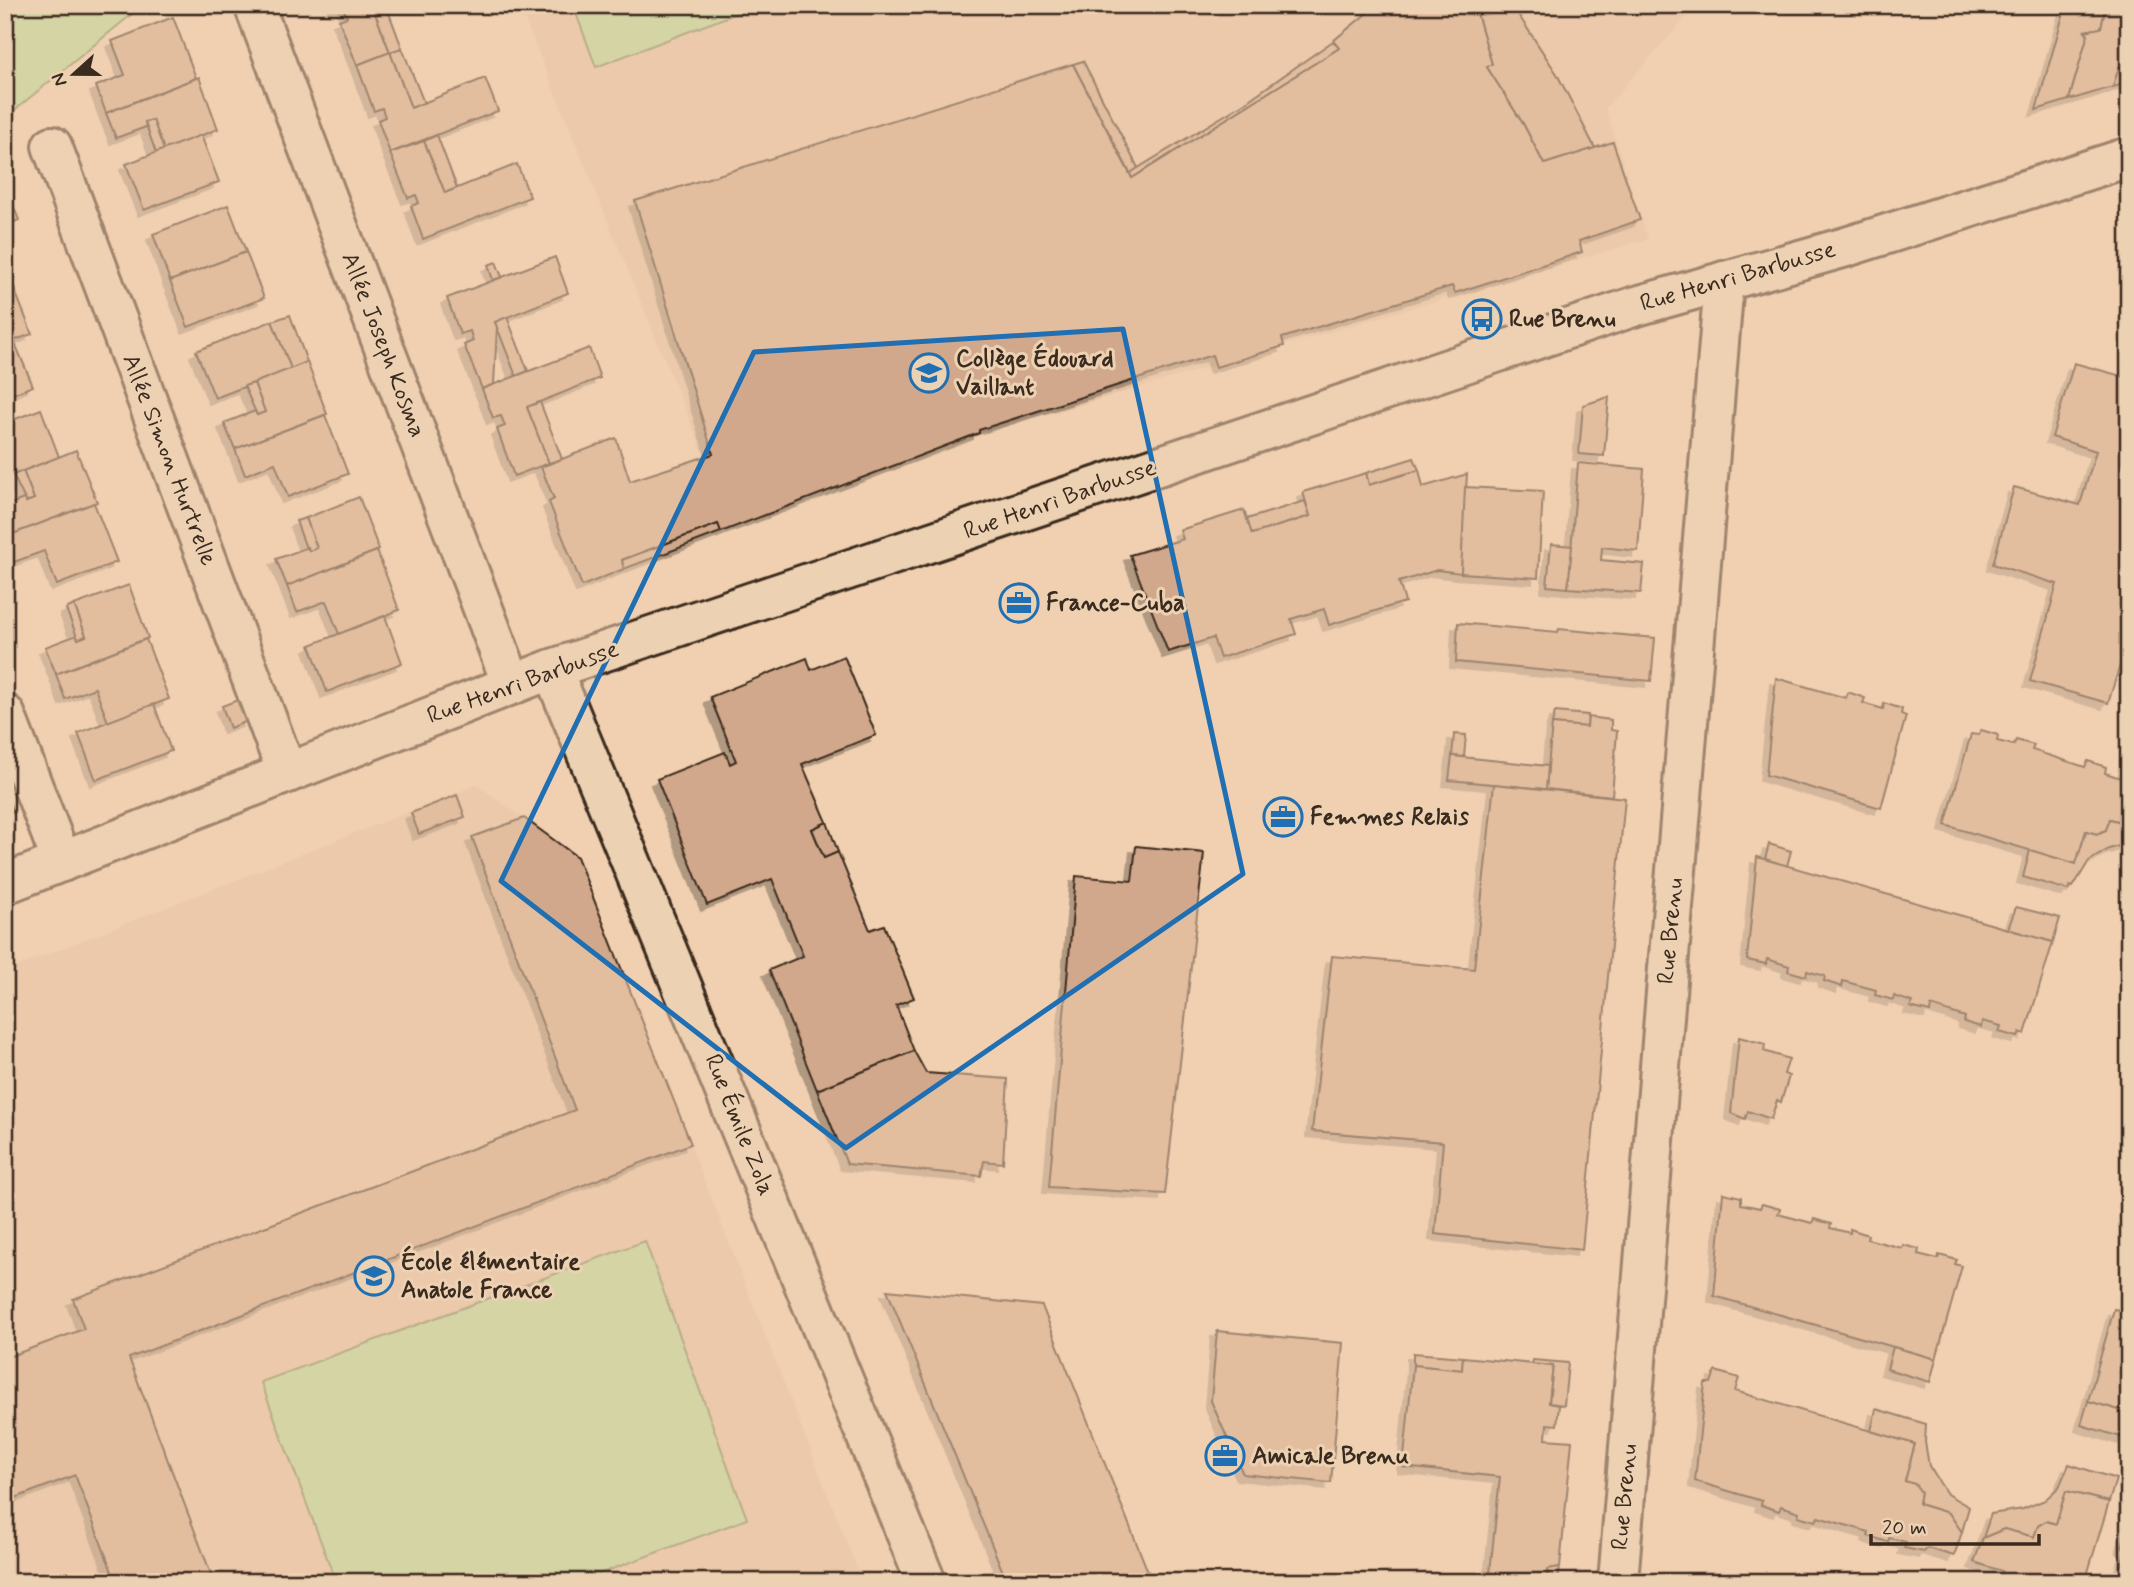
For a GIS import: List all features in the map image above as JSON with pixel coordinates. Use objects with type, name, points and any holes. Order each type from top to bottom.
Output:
[{"type":"street","name":"Allée Joseph Kosma","points":[[254,5],[512,685]]},
{"type":"street","name":"Allée Simon Hurtrelle","points":[[52,146],[287,773]]},
{"type":"street","name":"Rue Henri Barbusse","points":[[5,884],[552,669],[1633,307],[1846,247],[2129,157]]},
{"type":"street","name":"Rue Brenu","points":[[1618,1582],[1724,281]]},
{"type":"street","name":"Rue Émile Zola","points":[[552,669],[926,1582]]},
{"type":"street","points":[[5,714],[62,862]]},
{"type":"highlighted area","points":[[1123,329],[1243,874],[846,1148],[501,881],[754,352]]},
{"type":"shaded area","name":"Collège Édouard Vaillant","points":[[519,5],[1697,5],[1605,108],[1648,239],[726,508]]},
{"type":"shaded area","name":"École élémentaire Anatole France","points":[[477,785],[577,857],[862,1582],[5,1582],[5,971]]},
{"type":"green space","points":[[5,5],[143,5],[5,118]]},
{"type":"green space","points":[[573,5],[758,5],[596,67]]},
{"type":"green space","points":[[645,1241],[747,1519],[577,1582],[336,1582],[261,1382]]},
{"type":"building","points":[[342,5],[372,5],[390,52],[357,65],[339,20],[347,17]]},
{"type":"building","points":[[372,5],[386,5],[402,48],[390,52]]},
{"type":"building","name":"Collège Édouard Vaillant","points":[[1377,5],[1486,5],[1477,13],[1492,64],[1487,67],[1524,125],[1544,164],[1613,142],[1640,220],[1579,241],[1582,252],[1455,293],[1452,286],[1282,338],[1284,346],[1216,367],[1212,355],[979,430],[979,433],[721,532],[718,524],[622,560],[624,569],[582,586],[549,502],[554,499],[541,467],[616,438],[630,481],[713,454],[635,201],[1073,64],[1132,178],[1339,48],[1333,41]]},
{"type":"building","points":[[1486,5],[1512,5],[1557,74],[1595,148],[1544,164],[1524,125],[1487,67],[1492,64],[1477,13]]},
{"type":"building","points":[[2066,5],[2090,5],[2105,10],[2101,28],[2085,31],[2088,34],[2069,100],[2036,110]]},
{"type":"building","points":[[2090,5],[2129,5],[2129,70],[2119,67],[2113,87],[2069,100],[2088,34],[2085,31],[2101,28],[2105,10]]},
{"type":"building","points":[[173,17],[196,78],[106,113],[96,86],[125,75],[112,41]]},
{"type":"building","points":[[1333,41],[1339,48],[1132,178],[1130,173],[1243,104]]},
{"type":"building","points":[[402,48],[424,103],[411,108],[390,52]]},
{"type":"building","points":[[390,52],[411,108],[485,78],[498,111],[390,153],[378,120],[385,117],[382,108],[374,111],[357,65]]},
{"type":"building","points":[[1083,61],[1138,168],[1130,173],[1073,64]]},
{"type":"building","points":[[2119,67],[2129,70],[2129,82],[2113,87]]},
{"type":"building","points":[[199,77],[218,129],[164,150],[153,120],[145,122],[146,127],[116,138],[106,113]]},
{"type":"building","points":[[153,120],[164,150],[156,153],[145,122]]},
{"type":"building","points":[[201,135],[219,182],[144,210],[126,164]]},
{"type":"building","points":[[437,135],[457,188],[445,193],[424,141]]},
{"type":"building","points":[[424,141],[445,193],[517,164],[530,197],[423,239],[411,206],[419,203],[416,195],[408,198],[390,153]]},
{"type":"building","points":[[5,185],[19,220],[5,226]]},
{"type":"building","points":[[228,205],[246,252],[170,281],[153,234]]},
{"type":"building","points":[[246,252],[264,298],[188,327],[170,281]]},
{"type":"building","points":[[555,257],[568,293],[495,322],[494,384],[482,389],[464,345],[473,341],[470,331],[460,334],[447,298]]},
{"type":"building","points":[[496,262],[502,277],[493,280],[488,265]]},
{"type":"building","points":[[12,283],[32,334],[5,344],[5,285]]},
{"type":"building","points":[[290,315],[307,362],[291,369],[272,321]]},
{"type":"building","points":[[507,317],[528,371],[516,376],[495,322]]},
{"type":"building","points":[[272,321],[291,369],[215,398],[196,351]]},
{"type":"building","points":[[14,341],[33,386],[5,397],[5,344]]},
{"type":"building","points":[[589,348],[600,378],[527,407],[549,463],[514,476],[497,429],[505,426],[501,416],[493,418],[482,389]]},
{"type":"building","points":[[307,362],[327,414],[235,449],[224,423],[255,411],[257,415],[265,412],[254,383]]},
{"type":"building","points":[[2074,363],[2129,378],[2129,637],[2108,703],[2030,681],[2057,584],[1993,564],[2014,487],[2080,505],[2096,451],[2052,437]]},
{"type":"building","points":[[254,383],[265,412],[257,415],[244,386]]},
{"type":"building","points":[[1609,397],[1604,456],[1579,454],[1583,405]]},
{"type":"building","points":[[540,402],[562,459],[549,463],[527,407]]},
{"type":"building","points":[[41,409],[59,457],[5,478],[5,423]]},
{"type":"building","points":[[325,415],[348,474],[288,497],[275,463],[245,475],[235,449]]},
{"type":"building","points":[[76,450],[97,502],[5,537],[5,506],[24,499],[26,502],[34,499],[23,471]]},
{"type":"building","points":[[1414,458],[1419,470],[1369,485],[1366,473]]},
{"type":"building","points":[[1578,463],[1644,469],[1638,551],[1602,547],[1601,560],[1644,564],[1641,593],[1568,588]]},
{"type":"building","points":[[1419,470],[1423,487],[1467,474],[1461,573],[1437,570],[1399,582],[1405,602],[1329,625],[1324,609],[1291,619],[1296,634],[1220,658],[1213,638],[1168,652],[1130,555],[1183,539],[1180,530],[1244,510],[1252,534],[1310,516],[1303,492],[1366,473],[1369,485]]},
{"type":"building","points":[[23,471],[34,499],[26,502],[13,475]]},
{"type":"building","points":[[1465,487],[1543,491],[1538,578],[1461,573]]},
{"type":"building","points":[[359,497],[379,550],[287,586],[276,559],[308,547],[309,551],[317,548],[306,518]]},
{"type":"building","points":[[1305,501],[1310,516],[1252,534],[1247,519]]},
{"type":"building","points":[[94,503],[117,562],[57,585],[44,551],[14,562],[5,537]]},
{"type":"building","points":[[306,518],[317,548],[309,551],[296,521]]},
{"type":"building","points":[[718,524],[721,532],[624,569],[622,560]]},
{"type":"building","points":[[1551,544],[1572,546],[1568,588],[1547,586]]},
{"type":"building","points":[[377,551],[399,610],[339,634],[326,601],[297,612],[287,586]]},
{"type":"building","points":[[129,585],[148,638],[56,674],[45,647],[77,635],[78,639],[86,636],[74,605]]},
{"type":"building","points":[[74,605],[86,636],[78,639],[66,609]]},
{"type":"building","points":[[385,616],[402,663],[327,692],[310,645]]},
{"type":"building","points":[[1458,623],[1655,638],[1651,681],[1456,662]]},
{"type":"building","points":[[146,639],[169,699],[108,722],[95,688],[65,699],[56,674]]},
{"type":"building","points":[[844,656],[876,735],[802,764],[827,822],[812,829],[824,858],[838,852],[870,930],[884,925],[914,998],[896,1005],[914,1051],[817,1090],[769,970],[803,956],[772,879],[707,905],[657,779],[725,752],[730,764],[736,761],[710,697],[807,658],[811,670]]},
{"type":"building","points":[[1776,678],[1846,698],[1848,692],[1865,698],[1863,703],[1883,709],[1884,703],[1902,709],[1901,714],[1906,716],[1881,808],[1766,775]]},
{"type":"building","points":[[240,699],[248,721],[230,728],[222,706]]},
{"type":"building","points":[[154,704],[171,751],[96,780],[78,733]]},
{"type":"building","points":[[1555,712],[1588,715],[1587,727],[1552,724]]},
{"type":"building","points":[[1588,717],[1611,720],[1611,730],[1617,731],[1612,796],[1546,789],[1552,724],[1587,727]]},
{"type":"building","points":[[1981,730],[1998,735],[1997,741],[2014,745],[2016,740],[2034,745],[2032,750],[2085,767],[2088,761],[2106,767],[2105,773],[2121,778],[2124,771],[2129,773],[2129,824],[2110,819],[2106,830],[2097,834],[2086,831],[2076,864],[1945,825],[1971,734],[1978,735]]},
{"type":"building","points":[[1454,734],[1466,735],[1464,757],[1452,756]]},
{"type":"building","points":[[1452,756],[1548,766],[1546,789],[1449,780]]},
{"type":"building","points":[[1494,784],[1625,798],[1582,1250],[1435,1234],[1443,1142],[1312,1131],[1332,956],[1474,969]]},
{"type":"building","points":[[5,791],[13,812],[5,815]]},
{"type":"building","points":[[457,795],[465,817],[419,834],[411,813]]},
{"type":"building","points":[[524,818],[577,857],[691,1144],[129,1358],[214,1582],[116,1582],[75,1475],[5,1502],[5,1358],[84,1329],[73,1299],[575,1110],[472,837]]},
{"type":"building","points":[[2110,819],[2129,824],[2129,843],[2109,849],[2089,861],[2073,887],[2070,886],[2068,890],[2023,877],[2030,850],[2076,864],[2086,831],[2097,834],[2106,830]]},
{"type":"building","points":[[827,822],[838,852],[824,858],[812,829]]},
{"type":"building","points":[[1769,844],[1791,851],[1787,866],[1765,859]]},
{"type":"building","points":[[1136,846],[1204,853],[1165,1194],[1049,1187],[1076,876],[1132,881]]},
{"type":"building","points":[[1757,857],[2053,942],[2025,1034],[2020,1032],[2018,1037],[1999,1032],[2001,1026],[1982,1021],[1981,1027],[1964,1022],[1965,1017],[1931,1006],[1930,1012],[1910,1007],[1912,1002],[1894,996],[1893,1000],[1875,995],[1876,990],[1843,981],[1842,987],[1824,981],[1825,976],[1807,971],[1806,976],[1788,971],[1789,966],[1767,959],[1766,964],[1747,960]]},
{"type":"building","points":[[2016,907],[2060,918],[2053,942],[2008,929]]},
{"type":"building","points":[[1739,1037],[1765,1044],[1764,1051],[1789,1059],[1784,1074],[1789,1076],[1781,1102],[1777,1100],[1771,1119],[1748,1111],[1745,1119],[1731,1113]]},
{"type":"building","points":[[914,1051],[926,1073],[1008,1079],[1003,1163],[984,1161],[981,1176],[847,1164],[817,1090]]},
{"type":"building","points":[[1723,1193],[1741,1197],[1741,1204],[1760,1208],[1762,1204],[1780,1209],[1778,1214],[1812,1223],[1814,1219],[1831,1224],[1830,1228],[1850,1233],[1850,1229],[1868,1235],[1867,1239],[1902,1248],[1903,1245],[1919,1249],[1918,1254],[1938,1259],[1939,1255],[1957,1260],[1955,1264],[1962,1266],[1936,1359],[1714,1296]]},
{"type":"building","points":[[887,1290],[1042,1306],[1152,1582],[1007,1582]]},
{"type":"building","points":[[2120,1307],[2129,1309],[2129,1413],[2088,1401],[2114,1309],[2119,1310]]},
{"type":"building","points":[[1217,1331],[1343,1343],[1331,1483],[1243,1474],[1211,1401]]},
{"type":"building","points":[[1893,1347],[1936,1359],[1930,1382],[1887,1369]]},
{"type":"building","points":[[1413,1353],[1463,1357],[1462,1370],[1413,1365]]},
{"type":"building","points":[[1463,1357],[1553,1366],[1549,1403],[1559,1405],[1557,1425],[1547,1424],[1546,1439],[1572,1441],[1560,1567],[1548,1569],[1547,1582],[1489,1582],[1500,1477],[1403,1467],[1413,1365],[1462,1370]]},
{"type":"building","points":[[1533,1360],[1568,1363],[1564,1405],[1549,1403],[1553,1366],[1532,1364]]},
{"type":"building","points":[[1715,1371],[1739,1378],[1735,1391],[1915,1444],[1905,1481],[1915,1484],[1921,1492],[1919,1504],[1949,1513],[1962,1532],[1954,1556],[1927,1548],[1924,1552],[1904,1548],[1906,1542],[1889,1538],[1888,1542],[1868,1536],[1869,1532],[1818,1517],[1816,1521],[1798,1516],[1799,1512],[1781,1506],[1779,1511],[1761,1505],[1762,1501],[1695,1481],[1705,1383],[1711,1383]]},
{"type":"building","points":[[2088,1401],[2129,1413],[2129,1424],[2124,1438],[2081,1425]]},
{"type":"building","points":[[1876,1409],[1926,1424],[1925,1442],[1929,1466],[1947,1494],[1969,1507],[1962,1532],[1949,1513],[1919,1504],[1921,1492],[1915,1484],[1905,1481],[1915,1444],[1871,1431]]},
{"type":"building","points":[[2069,1464],[2116,1479],[2109,1502],[2066,1491],[2056,1524],[2046,1521],[2038,1526],[2034,1537],[2004,1529],[1983,1538],[1991,1514],[2023,1509],[2045,1500],[2059,1487]]},
{"type":"building","points":[[2066,1491],[2109,1502],[2085,1582],[2039,1582],[2022,1576],[2020,1581],[2000,1576],[2002,1571],[1974,1562],[1983,1538],[2004,1529],[2034,1537],[2038,1526],[2046,1521],[2056,1524]]},
{"type":"building","points":[[2129,1523],[2129,1582],[2115,1582],[2126,1549],[2122,1547]]},
{"type":"building","points":[[1560,1567],[1558,1582],[1547,1582],[1548,1569]]},
{"type":"place","name":"Rue Brenu","points":[[1482,319]]},
{"type":"place","name":"Collège Édouard Vaillant","points":[[929,373]]},
{"type":"place","name":"France-Cuba","points":[[1019,603]]},
{"type":"place","name":"Femmes Relais","points":[[1283,817]]},
{"type":"place","name":"École élémentaire Anatole France","points":[[374,1276]]},
{"type":"place","name":"Amicale Brenu","points":[[1225,1456]]}]
